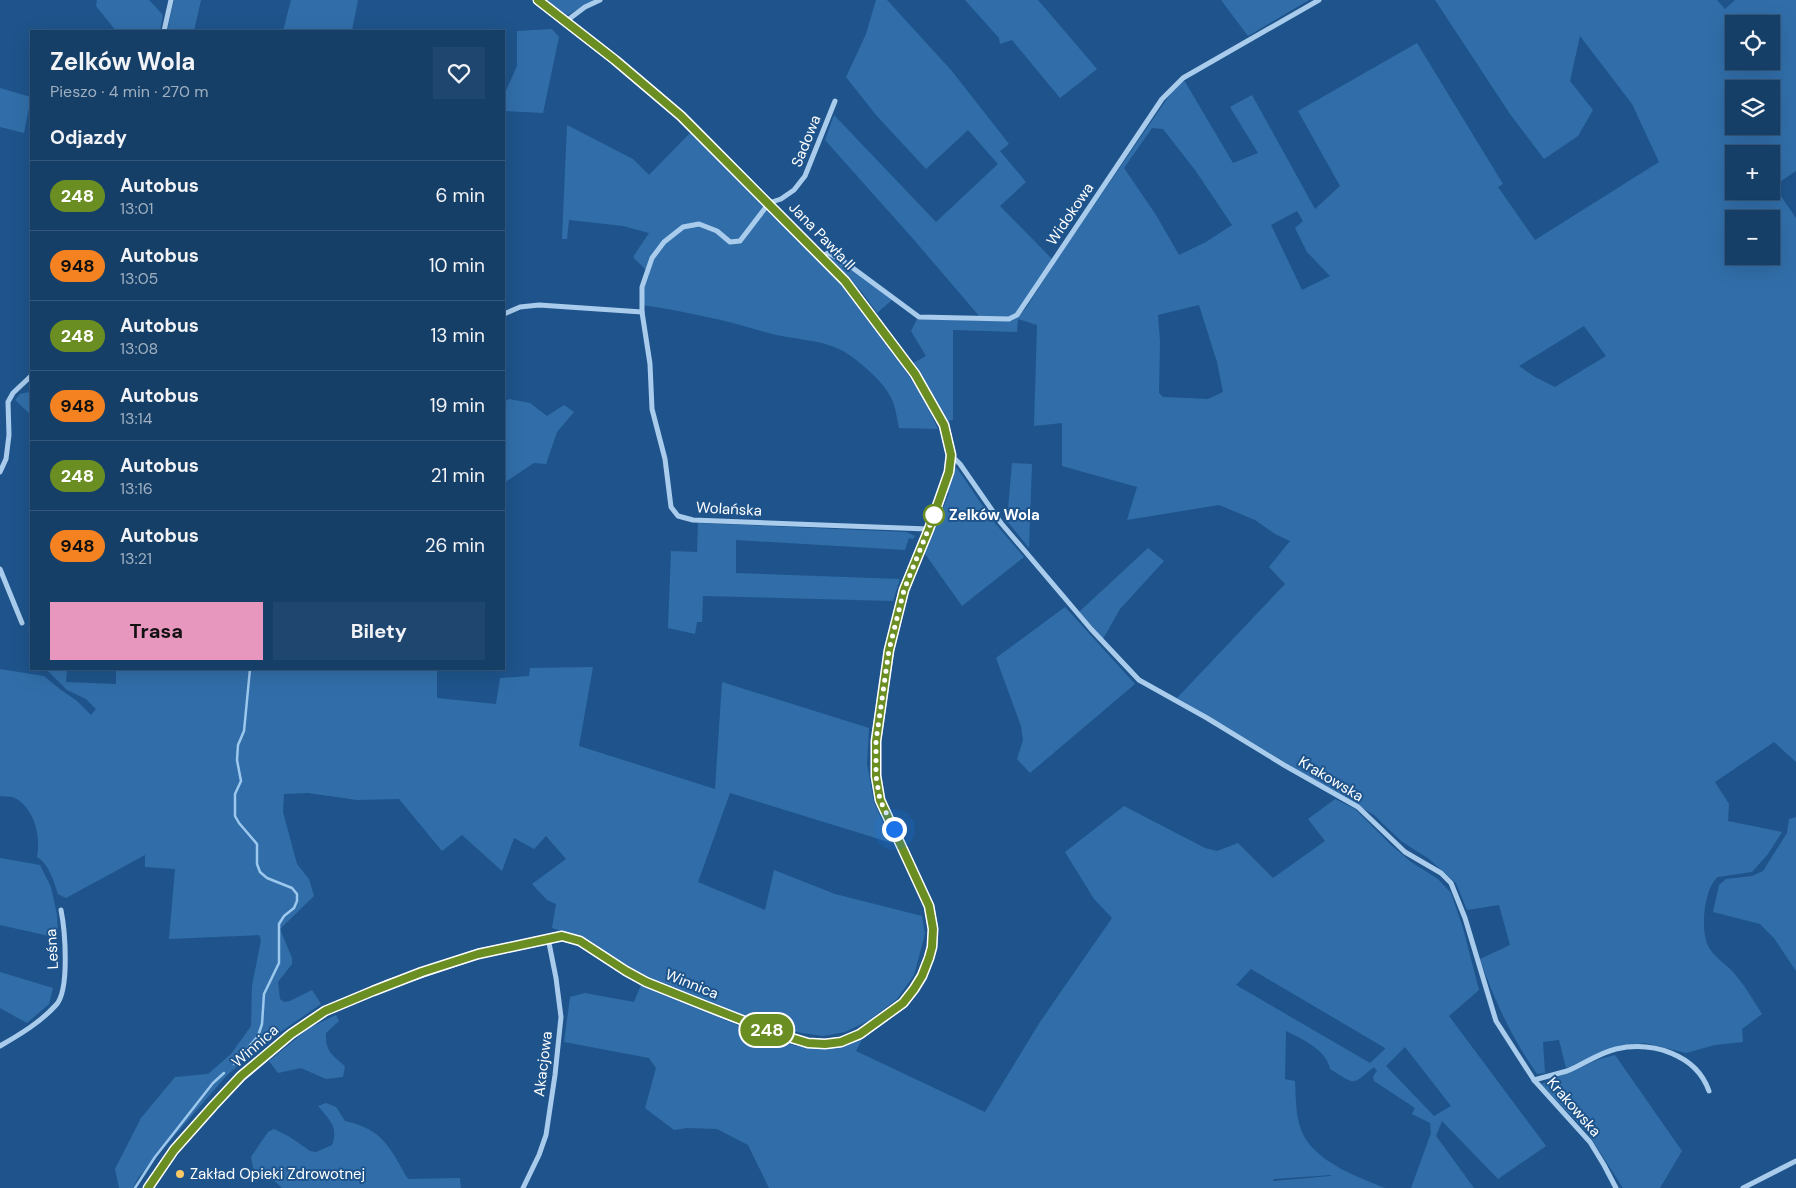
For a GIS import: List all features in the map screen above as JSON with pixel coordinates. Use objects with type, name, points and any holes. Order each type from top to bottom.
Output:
[{"type":"street","points":[[164,30],[171,0]]},
{"type":"street","name":"Jana Pawła II","points":[[538,0],[615,60],[681,116],[770,204],[845,281],[915,374],[944,425],[951,455],[949,472],[929,529],[904,590]]},
{"type":"street","points":[[565,22],[585,7],[600,0]]},
{"type":"street","name":"Widokowa","points":[[820,257],[828,253],[842,260],[919,317],[1009,319],[1017,316],[1126,156],[1162,98],[1174,85],[1217,58],[1319,0]]},
{"type":"street","name":"Sadowa","points":[[770,204],[794,190],[805,176],[835,101]]},
{"type":"street","name":"Wolańska","points":[[770,204],[740,241],[730,242],[717,231],[698,224],[683,227],[664,242],[652,258],[642,287],[642,312],[650,364],[652,409],[665,459],[671,507],[678,516],[684,519],[705,521],[929,529]]},
{"type":"street","points":[[505,314],[520,307],[539,305],[642,312]]},
{"type":"street","points":[[0,472],[6,459],[9,435],[8,402],[13,393],[30,377]]},
{"type":"street","name":"Krakowska","points":[[951,455],[960,464],[1001,523],[1091,629],[1139,680],[1358,807],[1405,852],[1441,873],[1452,883],[1465,918],[1496,1021],[1534,1080],[1590,1142],[1616,1188]]},
{"type":"street","points":[[0,569],[22,623]]},
{"type":"street","name":"Winnica","points":[[148,1188],[174,1150],[214,1105],[241,1076],[291,1034],[325,1011],[388,984],[478,954],[562,936],[580,941],[646,982],[775,1033],[808,1043],[825,1044],[850,1039],[882,1020],[903,1003],[922,976],[932,947],[933,929],[929,906],[880,800],[876,776],[876,741],[889,650],[904,590]]},
{"type":"street","name":"Leśna","points":[[0,1046],[21,1034],[58,1004],[66,978],[61,910]]},
{"type":"street","name":"Akacjowa","points":[[523,1188],[539,1155],[546,1135],[561,1017],[548,938]]},
{"type":"street","points":[[1534,1080],[1567,1070],[1615,1049],[1647,1046],[1674,1054],[1695,1067],[1705,1080],[1709,1091]]},
{"type":"street","points":[[1743,1188],[1796,1161]]},
{"type":"shaded area","points":[[97,0],[149,0],[163,15],[160,30],[115,30],[96,6]]},
{"type":"shaded area","points":[[174,0],[201,0],[194,30],[167,30]]},
{"type":"shaded area","points":[[291,0],[358,0],[352,30],[283,30]]},
{"type":"shaded area","points":[[546,0],[594,0],[566,16]]},
{"type":"shaded area","points":[[876,0],[887,0],[951,70],[1009,144],[1000,151],[1026,182],[1000,206],[1052,259],[1021,309],[1010,317],[980,317],[825,140],[834,115],[936,222],[998,164],[968,130],[926,169],[876,115],[846,77],[866,34]]},
{"type":"shaded area","points":[[965,0],[1038,0],[1097,69],[1060,98],[1012,40],[1000,44],[999,38]]},
{"type":"shaded area","points":[[1221,0],[1309,0],[1248,36]]},
{"type":"shaded area","points":[[1435,0],[1717,0],[1725,9],[1735,0],[1796,0],[1796,171],[1780,182],[1780,145],[1725,145],[1725,200],[1780,200],[1780,195],[1796,218],[1796,762],[1774,742],[1715,782],[1729,804],[1728,821],[1782,832],[1768,854],[1752,872],[1718,877],[1707,897],[1704,916],[1705,933],[1710,950],[1737,977],[1762,1014],[1742,1029],[1743,1042],[1715,1045],[1686,1053],[1645,1043],[1616,1047],[1566,1068],[1559,1040],[1543,1042],[1545,1073],[1537,1074],[1504,1018],[1480,959],[1510,945],[1499,905],[1467,910],[1456,883],[1429,859],[1401,841],[1374,815],[1177,698],[1285,584],[1269,567],[1290,541],[1275,534],[1255,520],[1219,505],[1127,520],[1137,487],[1062,466],[1062,423],[1034,426],[1037,325],[1018,319],[1017,332],[953,330],[953,420],[947,421],[913,363],[926,356],[911,331],[917,319],[1011,321],[1018,317],[1026,308],[1059,256],[1171,93],[1184,80],[1233,163],[1258,153],[1230,107],[1252,95],[1315,209],[1340,186],[1298,111],[1417,43],[1503,184],[1498,187],[1535,240],[1659,162],[1632,104],[1580,36],[1570,81],[1593,110],[1578,136],[1544,159],[1510,114]],"holes":[[[1152,128],[1163,129],[1195,170],[1232,225],[1206,242],[1179,255],[1156,215],[1124,168]],[[1297,211],[1303,221],[1295,228],[1307,252],[1330,276],[1302,290],[1271,225]],[[1199,305],[1217,362],[1223,392],[1208,399],[1163,397],[1159,393],[1160,341],[1158,315]],[[1584,326],[1606,356],[1555,387],[1519,366]]]},
{"type":"shaded area","points":[[552,29],[559,37],[543,113],[505,111],[505,93],[517,66],[517,31]]},
{"type":"shaded area","points":[[0,88],[30,97],[24,133],[0,127]]},
{"type":"shaded area","points":[[567,125],[633,159],[649,175],[691,132],[849,291],[922,396],[938,429],[899,428],[893,402],[878,379],[854,358],[839,349],[822,343],[774,334],[704,316],[642,305],[647,271],[633,257],[649,233],[623,226],[569,220],[567,239],[562,239]]},
{"type":"shaded area","points":[[828,255],[863,277],[892,300],[877,313],[862,292],[825,257]]},
{"type":"shaded area","points":[[28,392],[30,394],[30,414],[15,400],[20,394]]},
{"type":"shaded area","points":[[509,399],[530,403],[547,416],[564,405],[574,412],[557,432],[546,464],[534,463],[505,482],[505,401]]},
{"type":"shaded area","points":[[1012,463],[1032,464],[1029,548],[1007,521]]},
{"type":"shaded area","points":[[954,467],[957,468],[993,521],[1024,557],[962,606],[923,551],[949,493],[946,492]]},
{"type":"shaded area","points":[[698,523],[906,532],[915,536],[913,539],[909,538],[905,550],[736,540],[736,573],[900,579],[893,601],[703,596],[702,622],[697,622],[695,634],[668,628],[671,551],[697,552]]},
{"type":"shaded area","points":[[1148,548],[1164,561],[1120,609],[1103,639],[1079,612]]},
{"type":"shaded area","points":[[1065,607],[1135,684],[1030,773],[1017,759],[1023,740],[1021,726],[996,658]]},
{"type":"shaded area","points":[[593,667],[579,746],[715,789],[722,682],[869,728],[867,764],[874,802],[892,843],[730,793],[698,882],[765,910],[774,870],[835,894],[922,916],[925,934],[914,975],[897,999],[868,1021],[845,1032],[823,1036],[783,1030],[658,983],[624,966],[568,933],[552,928],[556,904],[547,900],[532,884],[566,859],[546,836],[534,849],[514,838],[502,871],[462,835],[442,851],[399,799],[357,800],[308,793],[284,794],[283,812],[297,864],[309,879],[314,896],[280,929],[292,958],[292,964],[278,982],[280,999],[284,1002],[290,1001],[312,990],[321,1004],[273,1037],[227,1075],[138,1178],[133,1188],[119,1188],[115,1169],[141,1118],[175,1077],[208,1074],[231,1054],[251,1026],[252,986],[261,940],[259,935],[169,939],[175,869],[145,867],[145,855],[66,898],[58,894],[48,869],[37,857],[37,832],[32,816],[22,803],[15,798],[0,796],[0,669],[44,676],[77,701],[91,715],[96,709],[86,699],[67,690],[47,670],[67,670],[66,682],[116,684],[116,670],[437,670],[437,698],[496,704],[500,678],[529,676],[530,668]]},
{"type":"shaded area","points":[[1335,799],[1355,809],[1391,845],[1411,862],[1438,879],[1451,893],[1463,928],[1479,990],[1449,1016],[1546,1146],[1498,1179],[1442,1121],[1436,1136],[1474,1188],[1411,1188],[1431,1133],[1430,1123],[1412,1114],[1415,1108],[1374,1081],[1373,1076],[1377,1071],[1374,1067],[1361,1078],[1353,1081],[1349,1080],[1330,1069],[1324,1056],[1313,1046],[1286,1031],[1285,1079],[1295,1081],[1299,1124],[1305,1138],[1320,1155],[1341,1169],[1385,1188],[769,1188],[748,1145],[717,1129],[687,1128],[674,1130],[645,1108],[656,1068],[649,1058],[564,1042],[570,997],[585,993],[634,1002],[641,985],[747,1029],[796,1046],[826,1050],[862,1039],[856,1051],[985,1112],[1040,1022],[1112,918],[1094,899],[1065,852],[1124,806],[1205,848],[1217,851],[1238,843],[1273,878],[1325,841],[1308,819]],"holes":[[[1251,969],[1385,1048],[1385,1049],[1370,1063],[1236,985]],[[1405,1047],[1451,1106],[1434,1116],[1386,1066]],[[1331,1175],[1273,1181],[1274,1179]]]},
{"type":"shaded area","points":[[1796,817],[1796,971],[1774,938],[1760,924],[1713,912],[1719,885],[1726,879],[1752,876],[1763,871],[1787,833],[1789,819]]},
{"type":"shaded area","points":[[0,858],[40,865],[51,887],[57,915],[58,938],[0,925]]},
{"type":"shaded area","points":[[0,972],[53,988],[49,1004],[27,1023],[0,1008]]},
{"type":"shaded area","points":[[336,1015],[339,1021],[326,1033],[326,1039],[330,1052],[345,1066],[343,1077],[326,1079],[301,1068],[278,1073],[269,1061],[309,1028]]},
{"type":"shaded area","points":[[1615,1055],[1682,1151],[1660,1188],[1623,1188],[1587,1132],[1541,1084],[1600,1059]]},
{"type":"shaded area","points":[[326,1103],[336,1107],[345,1121],[369,1129],[384,1141],[408,1179],[460,1178],[461,1188],[282,1188],[253,1168],[251,1157],[268,1132],[274,1129],[290,1137],[310,1151],[316,1152],[332,1145],[334,1128],[318,1106]]},
{"type":"waterway","points":[[234,1064],[258,1036],[262,1024],[264,994],[279,963],[279,924],[284,916],[294,908],[297,901],[297,894],[292,888],[267,878],[260,872],[257,864],[257,844],[235,816],[235,794],[241,781],[237,760],[238,745],[244,731],[250,670]]},
{"type":"waterway","points":[[135,1188],[155,1157],[213,1083],[224,1073]]},
{"type":"bus line","name":"248","points":[[148,1188],[174,1150],[214,1105],[241,1076],[291,1034],[325,1011],[388,984],[478,954],[562,936],[580,941],[646,982],[775,1033],[808,1043],[825,1044],[841,1042],[860,1034],[882,1020],[903,1003],[922,976],[929,958],[933,929],[929,906],[880,800],[876,776],[876,741],[889,650],[904,590],[929,529],[949,472],[951,455],[944,425],[915,374],[845,281],[681,116],[615,60],[538,0]]},
{"type":"place","name":"Zelków Wola","points":[[934,515]]},
{"type":"place","name":"Zakład Opieki Zdrowotnej","points":[[180,1174]]},
{"type":"route","points":[[894,829],[880,800],[876,776],[876,741],[889,650],[904,590],[934,515]]}]
